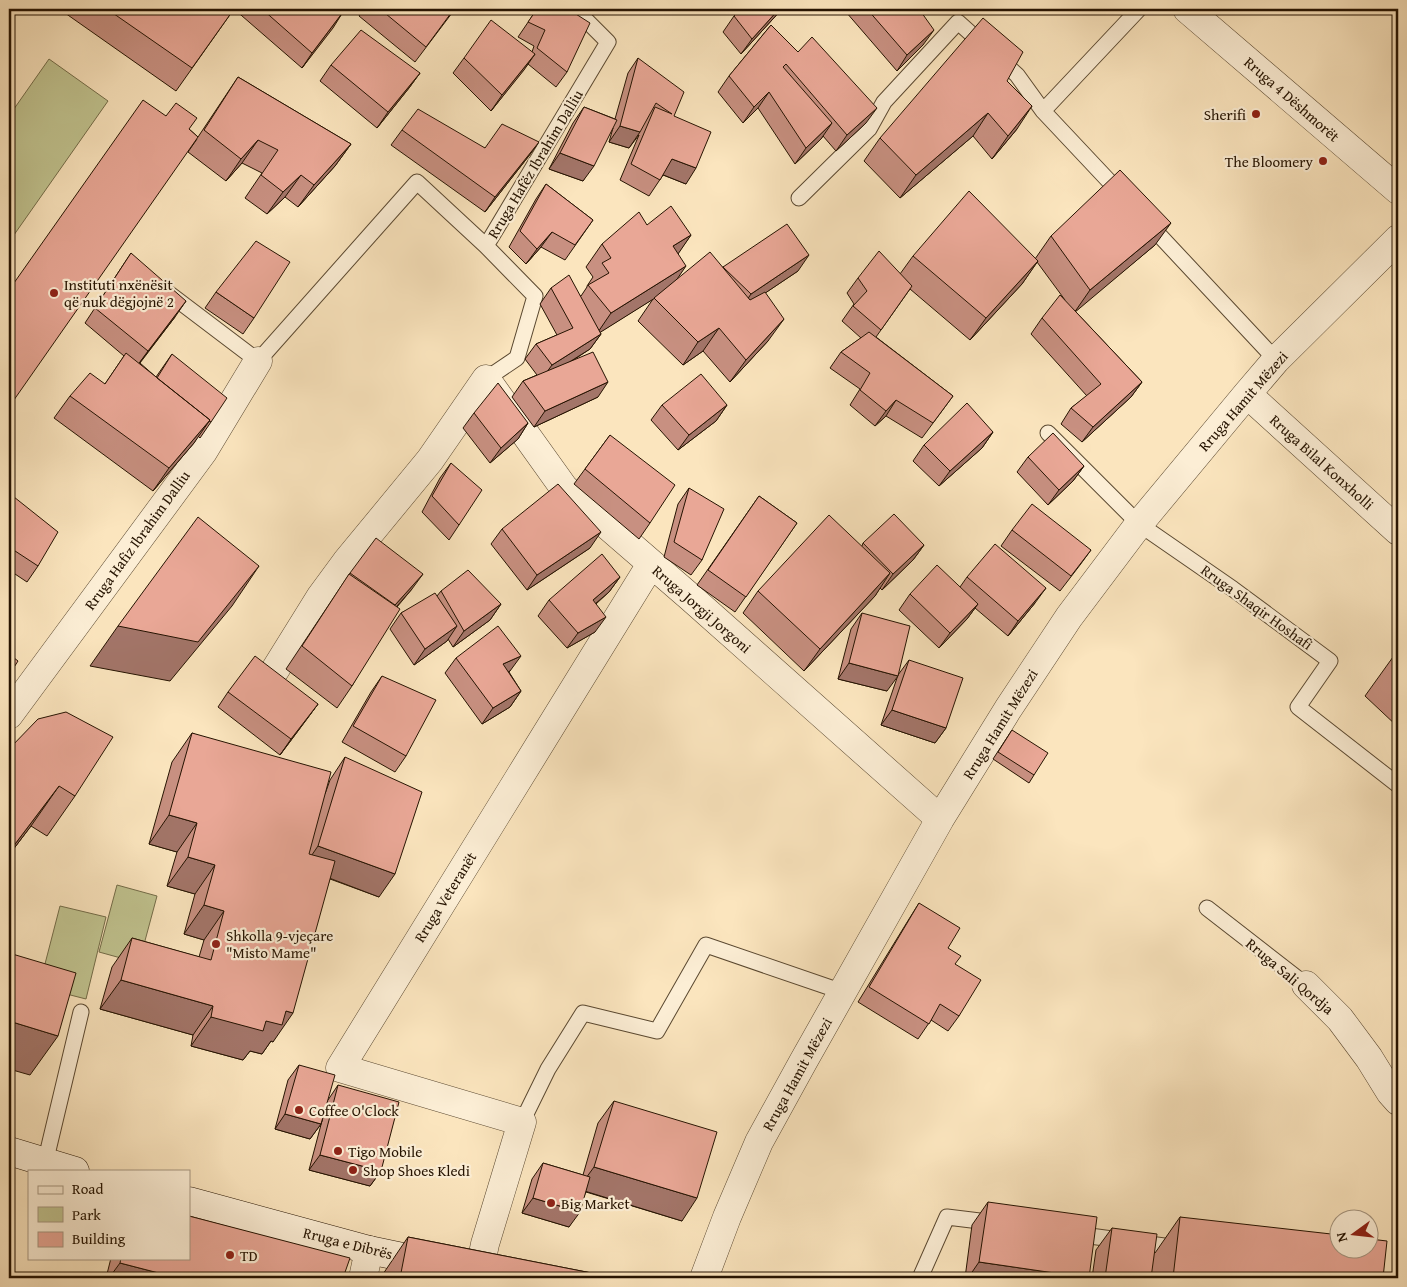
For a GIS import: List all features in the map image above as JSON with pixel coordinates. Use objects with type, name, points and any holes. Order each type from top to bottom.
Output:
[{"type":"street","name":"Rruga 4 Dëshmorët","points":[[1186,9],[1398,190]]},
{"type":"street","name":"Rruga Hamit Mëzezi","points":[[704,1278],[727,1217],[759,1142],[940,819],[1008,709],[1069,617],[1139,524],[1276,360],[1398,239]]},
{"type":"street","name":"Rruga Hafiz Ibrahim Dalliu","points":[[9,715],[202,452],[258,361]]},
{"type":"street","name":"Rruga Jorgji Jorgoni","points":[[486,379],[564,488],[940,819]]},
{"type":"street","points":[[276,670],[321,596],[346,562],[430,460],[486,379]]},
{"type":"street","name":"Rruga Bilal Konxholli","points":[[1247,394],[1398,531]]},
{"type":"street","name":"Rruga Veteranët","points":[[522,1122],[340,1068],[651,564]]},
{"type":"street","name":"Rruga Sali Qordja","points":[[1306,985],[1340,1019],[1398,1101]]},
{"type":"street","name":"Rruga e Dibrës","points":[[190,1201],[369,1250],[490,1275],[485,1244],[522,1122]]},
{"type":"street","points":[[9,1151],[71,1170]]},
{"type":"street","points":[[363,1278],[369,1250]]},
{"type":"lane","name":"Rruga Hafëz Ibrahim Dalliu","points":[[258,361],[417,182],[486,246],[608,42],[575,9]]},
{"type":"lane","points":[[1043,111],[1139,9]]},
{"type":"lane","points":[[799,198],[869,129],[884,102],[958,22],[1018,75],[1043,111],[1276,360]]},
{"type":"lane","points":[[486,246],[536,296],[517,358],[486,379]]},
{"type":"lane","points":[[162,288],[258,361]]},
{"type":"lane","name":"Rruga Shaqir Hoshafi","points":[[1048,434],[1139,524],[1233,588],[1330,661],[1298,707],[1398,784]]},
{"type":"lane","name":"Rruga Sali Qordja","points":[[1207,908],[1306,985]]},
{"type":"lane","points":[[522,1122],[548,1069],[583,1013],[657,1031],[706,945],[844,992]]},
{"type":"lane","points":[[45,1163],[81,1012]]},
{"type":"lane","points":[[920,1278],[947,1217],[1013,1226]]},
{"type":"lane","points":[[1061,1232],[1196,1250]]},
{"type":"green space","points":[[49,59],[108,101],[9,242],[9,116]]},
{"type":"green space","points":[[117,885],[157,896],[139,963],[99,952]]},
{"type":"green space","points":[[60,906],[106,917],[86,999],[39,987]]},
{"type":"building","points":[[107,9],[234,9],[192,68]]},
{"type":"building","points":[[262,9],[339,9],[343,12],[312,53]]},
{"type":"building","points":[[380,9],[454,9],[426,47]]},
{"type":"building","points":[[537,9],[568,9],[590,23],[567,72],[537,48],[545,30],[528,22]]},
{"type":"building","points":[[741,9],[779,9],[752,39],[734,16]]},
{"type":"building","points":[[867,9],[919,9],[934,30],[907,55]]},
{"type":"building","points":[[983,18],[1023,52],[1007,81],[1032,106],[1008,136],[988,113],[916,175],[880,138]]},
{"type":"building","points":[[491,20],[535,54],[502,95],[464,58]]},
{"type":"building","points":[[771,25],[798,52],[812,37],[877,108],[847,135],[786,64],[783,67],[832,123],[806,148],[769,92],[754,107],[729,76]]},
{"type":"building","points":[[361,30],[420,73],[388,112],[331,65]]},
{"type":"building","points":[[638,58],[684,92],[674,116],[711,132],[696,168],[672,159],[660,180],[631,164],[655,107],[672,114],[656,103],[640,132],[620,126]]},
{"type":"building","points":[[238,77],[351,144],[314,185],[301,175],[283,192],[261,175],[278,150],[258,140],[241,159],[204,130]]},
{"type":"building","points":[[143,100],[166,116],[176,103],[197,118],[189,129],[198,137],[9,407],[9,290]]},
{"type":"building","points":[[584,107],[617,120],[594,166],[560,153]]},
{"type":"building","points":[[418,109],[485,148],[502,124],[539,142],[495,197],[402,130]]},
{"type":"building","points":[[1120,170],[1171,223],[1090,290],[1051,236]]},
{"type":"building","points":[[546,184],[593,220],[575,245],[552,232],[537,249],[520,231]]},
{"type":"building","points":[[969,191],[1038,261],[986,318],[913,256]]},
{"type":"building","points":[[671,206],[691,235],[673,246],[686,266],[611,313],[588,285],[609,273],[602,263],[611,258],[602,244],[639,212],[647,225]]},
{"type":"building","points":[[787,224],[809,255],[751,294],[723,267]]},
{"type":"building","points":[[256,241],[290,262],[254,318],[216,292]]},
{"type":"building","points":[[879,251],[912,286],[881,330],[853,306],[867,291],[858,278]]},
{"type":"building","points":[[710,252],[750,300],[765,292],[784,319],[746,360],[719,328],[698,342],[654,298]]},
{"type":"building","points":[[131,253],[186,301],[148,351],[95,308]]},
{"type":"building","points":[[569,275],[601,334],[552,365],[536,344],[573,328],[551,288]]},
{"type":"building","points":[[1060,295],[1142,382],[1093,427],[1071,408],[1101,384],[1042,318]]},
{"type":"building","points":[[869,332],[953,396],[933,423],[896,400],[886,411],[860,390],[870,373],[841,352]]},
{"type":"building","points":[[593,352],[608,382],[545,411],[523,381]]},
{"type":"building","points":[[126,353],[210,420],[169,468],[70,396],[90,373],[105,384]]},
{"type":"building","points":[[172,354],[227,398],[211,422],[157,378]]},
{"type":"building","points":[[701,374],[727,405],[689,435],[662,405]]},
{"type":"building","points":[[498,383],[528,423],[501,448],[474,413]]},
{"type":"building","points":[[967,403],[993,432],[950,471],[924,445]]},
{"type":"building","points":[[1053,433],[1084,466],[1059,490],[1028,457]]},
{"type":"building","points":[[610,435],[675,485],[650,523],[585,469]]},
{"type":"building","points":[[451,463],[482,490],[459,525],[432,496]]},
{"type":"building","points":[[558,484],[601,532],[537,575],[502,529]]},
{"type":"building","points":[[689,488],[724,509],[702,560],[674,542]]},
{"type":"building","points":[[9,493],[58,532],[38,566],[9,547]]},
{"type":"building","points":[[759,496],[797,523],[746,597],[708,570]]},
{"type":"building","points":[[1032,504],[1091,550],[1071,576],[1012,530]]},
{"type":"building","points":[[894,514],[924,545],[893,574],[863,543]]},
{"type":"building","points":[[829,515],[890,573],[820,649],[758,591]]},
{"type":"building","points":[[198,517],[259,566],[198,642],[118,626]]},
{"type":"building","points":[[376,538],[423,574],[395,605],[350,573]]},
{"type":"building","points":[[995,544],[1046,588],[1018,621],[967,577]]},
{"type":"building","points":[[602,554],[620,577],[593,600],[606,617],[578,633],[549,600]]},
{"type":"building","points":[[937,565],[978,604],[950,633],[910,594]]},
{"type":"building","points":[[468,570],[501,604],[464,631],[441,591]]},
{"type":"building","points":[[349,574],[400,609],[352,686],[302,646]]},
{"type":"building","points":[[435,593],[457,626],[425,649],[401,613]]},
{"type":"building","points":[[862,613],[910,626],[898,676],[849,663]]},
{"type":"building","points":[[498,626],[521,656],[503,664],[521,691],[493,708],[456,658]]},
{"type":"building","points":[[1398,651],[1398,662],[1393,657]]},
{"type":"building","points":[[9,654],[18,661],[9,675]]},
{"type":"building","points":[[255,656],[318,704],[291,739],[228,692]]},
{"type":"building","points":[[909,660],[963,678],[946,728],[892,710]]},
{"type":"building","points":[[382,676],[436,700],[406,756],[353,726]]},
{"type":"building","points":[[66,712],[113,737],[75,796],[59,786],[9,852],[9,749],[38,719]]},
{"type":"building","points":[[1012,730],[1048,753],[1034,775],[998,752]]},
{"type":"building","points":[[192,733],[331,772],[309,854],[335,861],[293,1013],[286,1011],[282,1025],[266,1021],[263,1031],[211,1017],[213,1006],[121,980],[132,938],[211,960],[224,911],[204,905],[215,865],[188,857],[197,823],[169,815]]},
{"type":"building","points":[[345,757],[422,792],[395,874],[318,846]]},
{"type":"building","points":[[919,903],[960,928],[948,948],[961,956],[955,964],[981,980],[959,1016],[940,1004],[929,1024],[869,987]]},
{"type":"building","points":[[9,953],[76,973],[58,1036],[9,1021]]},
{"type":"building","points":[[299,1065],[335,1075],[321,1124],[285,1114]]},
{"type":"building","points":[[338,1085],[399,1102],[381,1171],[320,1155]]},
{"type":"building","points":[[614,1101],[717,1132],[697,1198],[594,1167]]},
{"type":"building","points":[[543,1163],[590,1177],[580,1212],[533,1198]]},
{"type":"building","points":[[988,1202],[1097,1217],[1089,1278],[979,1262]]},
{"type":"building","points":[[190,1216],[350,1258],[343,1278],[178,1278],[120,1263],[121,1260],[190,1260]]},
{"type":"building","points":[[1180,1217],[1330,1234],[1330,1260],[1380,1260],[1380,1240],[1387,1241],[1383,1278],[1173,1278]]},
{"type":"building","points":[[1112,1228],[1157,1234],[1151,1278],[1105,1278]]},
{"type":"building","points":[[408,1237],[617,1278],[400,1278]]},
{"type":"building","points":[[9,1273],[15,1275],[14,1278],[9,1278]]},
{"type":"place","name":"Sherifi","points":[[1256,114]]},
{"type":"place","name":"The Bloomery","points":[[1323,161]]},
{"type":"place","name":"Instituti nxënësit që nuk dëgjojnë 2","points":[[54,293]]},
{"type":"place","name":"Shkolla 9-vjeçare \"Misto Mame\"","points":[[216,944]]},
{"type":"place","name":"Coffee O'Clock","points":[[299,1110]]},
{"type":"place","name":"Tigo Mobile","points":[[338,1151]]},
{"type":"place","name":"Shop Shoes Kledi","points":[[353,1170]]},
{"type":"place","name":"Big Market","points":[[551,1203]]},
{"type":"place","name":"TD","points":[[230,1255]]}]
